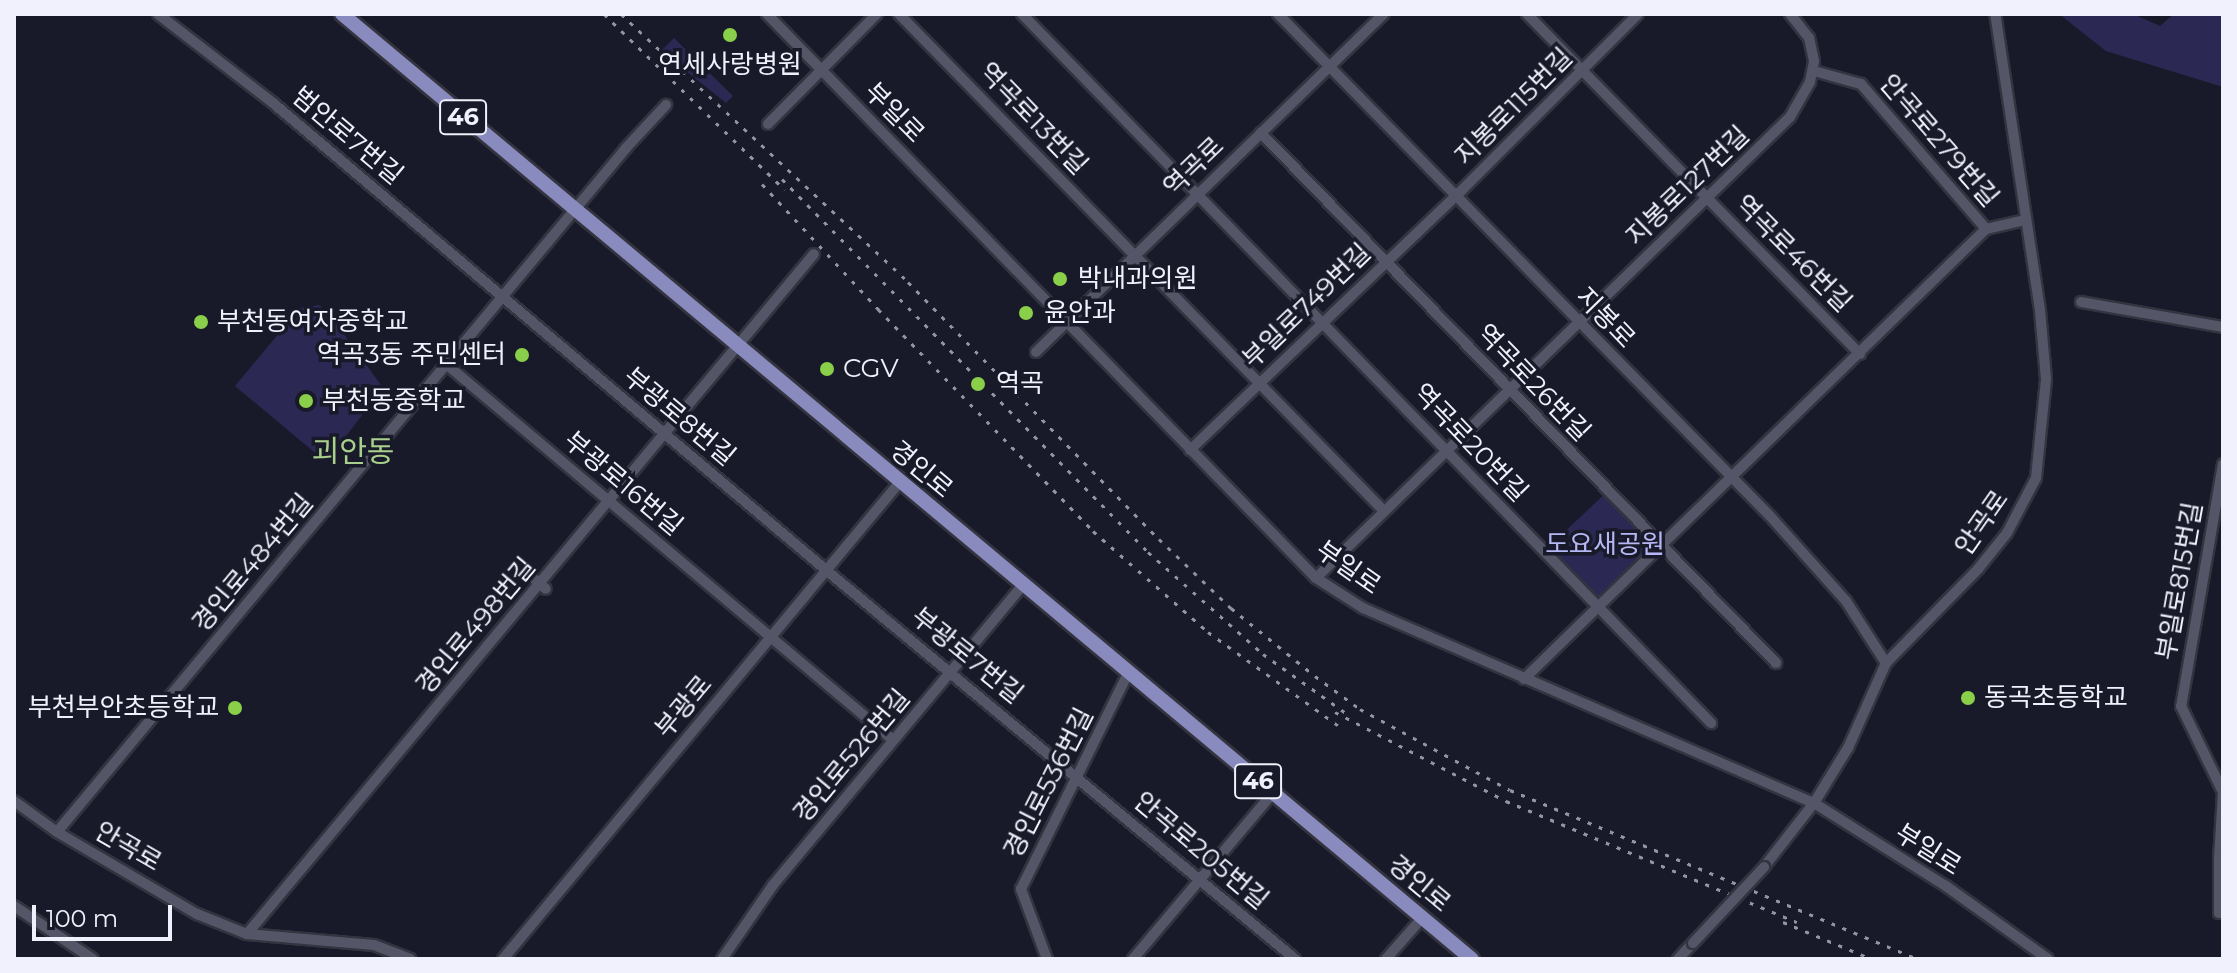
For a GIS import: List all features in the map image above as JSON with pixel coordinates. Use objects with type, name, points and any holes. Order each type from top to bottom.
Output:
[{"type":"main road","name":"경인로","points":[[342,14],[1022,586],[1472,959]]},
{"type":"street","name":"범안로7번길","points":[[158,14],[273,103],[504,296]]},
{"type":"street","name":"부일로","points":[[767,14],[1316,578],[1363,608],[1814,803],[1946,886],[2048,959]]},
{"type":"street","points":[[768,124],[877,14]]},
{"type":"street","name":"역곡로13번길","points":[[899,14],[1384,511]]},
{"type":"street","name":"역곡로20번길","points":[[1022,14],[1711,723]]},
{"type":"street","name":"지봉로","points":[[1278,14],[1730,477],[1846,601],[1886,663]]},
{"type":"street","name":"역곡로","points":[[1036,352],[1384,14]]},
{"type":"street","name":"역곡로46번길","points":[[1527,14],[1860,354]]},
{"type":"street","name":"지봉로115번길","points":[[1454,194],[1638,14]]},
{"type":"street","points":[[1790,14],[1809,38],[1814,71]]},
{"type":"street","name":"안곡로","points":[[1678,959],[1764,867],[1814,803],[1848,748],[1886,663],[1997,545],[2025,503],[2036,478],[2046,379],[2040,310],[1995,14]]},
{"type":"street","name":"지봉로127번길","points":[[1316,578],[1790,117],[1805,95],[1814,71]]},
{"type":"street","name":"안곡로279번길","points":[[1814,71],[1861,84],[1986,229]]},
{"type":"street","name":"경인로484번길","points":[[57,832],[574,211],[666,105]]},
{"type":"street","name":"역곡로26번길","points":[[1261,133],[1776,663]]},
{"type":"street","name":"부일로749번길","points":[[1190,450],[1454,194]]},
{"type":"street","points":[[1524,679],[1986,229],[2025,220]]},
{"type":"street","name":"경인로498번길","points":[[247,934],[814,254]]},
{"type":"street","name":"부광로8번길","points":[[504,296],[826,570]]},
{"type":"street","points":[[2081,302],[2223,327]]},
{"type":"street","name":"부광로16번길","points":[[446,364],[893,740]]},
{"type":"street","name":"부일로815번길","points":[[2223,464],[2218,513],[2181,706],[2223,792]]},
{"type":"street","name":"부광로","points":[[503,959],[899,483]]},
{"type":"street","name":"부광로7번길","points":[[826,570],[1078,777]]},
{"type":"street","name":"경인로526번길","points":[[722,959],[773,885],[1022,586]]},
{"type":"street","name":"경인로536번길","points":[[1047,959],[1021,889],[1128,673]]},
{"type":"street","name":"안곡로205번길","points":[[1078,777],[1295,959]]},
{"type":"street","points":[[2223,792],[2219,913],[2223,913]]},
{"type":"street","points":[[1133,959],[1273,793]]},
{"type":"street","name":"안곡로","points":[[14,801],[57,832],[197,914],[247,934],[374,945],[410,959]]},
{"type":"street","points":[[14,906],[93,959]]},
{"type":"street","points":[[1386,959],[1422,918]]},
{"type":"green space","points":[[2059,14],[2133,14],[2160,26],[2174,14],[2223,14],[2223,87],[2106,51]]},
{"type":"green space","points":[[674,38],[733,96],[726,103],[661,51]]},
{"type":"green space","points":[[319,305],[328,312],[383,388],[326,462],[235,386],[300,308]]},
{"type":"green space","name":"도요새공원","points":[[1608,491],[1660,545],[1596,607],[1543,552]]},
{"type":"railway","points":[[604,14],[785,190]]},
{"type":"railway","points":[[621,14],[908,282],[1159,539],[1231,608],[1360,709],[1510,790],[1919,959]]},
{"type":"railway","points":[[782,179],[1148,552],[1263,654],[1347,714]]},
{"type":"railway","points":[[762,184],[1093,531],[1208,632],[1340,727]]},
{"type":"railway","points":[[1335,712],[1506,801],[1797,922]]},
{"type":"railway","points":[[1783,922],[1872,959]]},
{"type":"place","name":"연세사랑병원","points":[[730,35]]},
{"type":"place","name":"박내과의원","points":[[1060,279]]},
{"type":"place","name":"윤안과","points":[[1026,313]]},
{"type":"place","name":"부천동여자중학교","points":[[201,322]]},
{"type":"place","name":"역곡3동 주민센터","points":[[522,355]]},
{"type":"place","name":"CGV","points":[[827,369]]},
{"type":"place","name":"역곡","points":[[978,384]]},
{"type":"place","name":"부천동중학교","points":[[306,401]]},
{"type":"place","name":"동곡초등학교","points":[[1968,698]]},
{"type":"place","name":"부천부안초등학교","points":[[235,708]]},
{"type":"district","name":"괴안동","points":[[353,452]]}]
